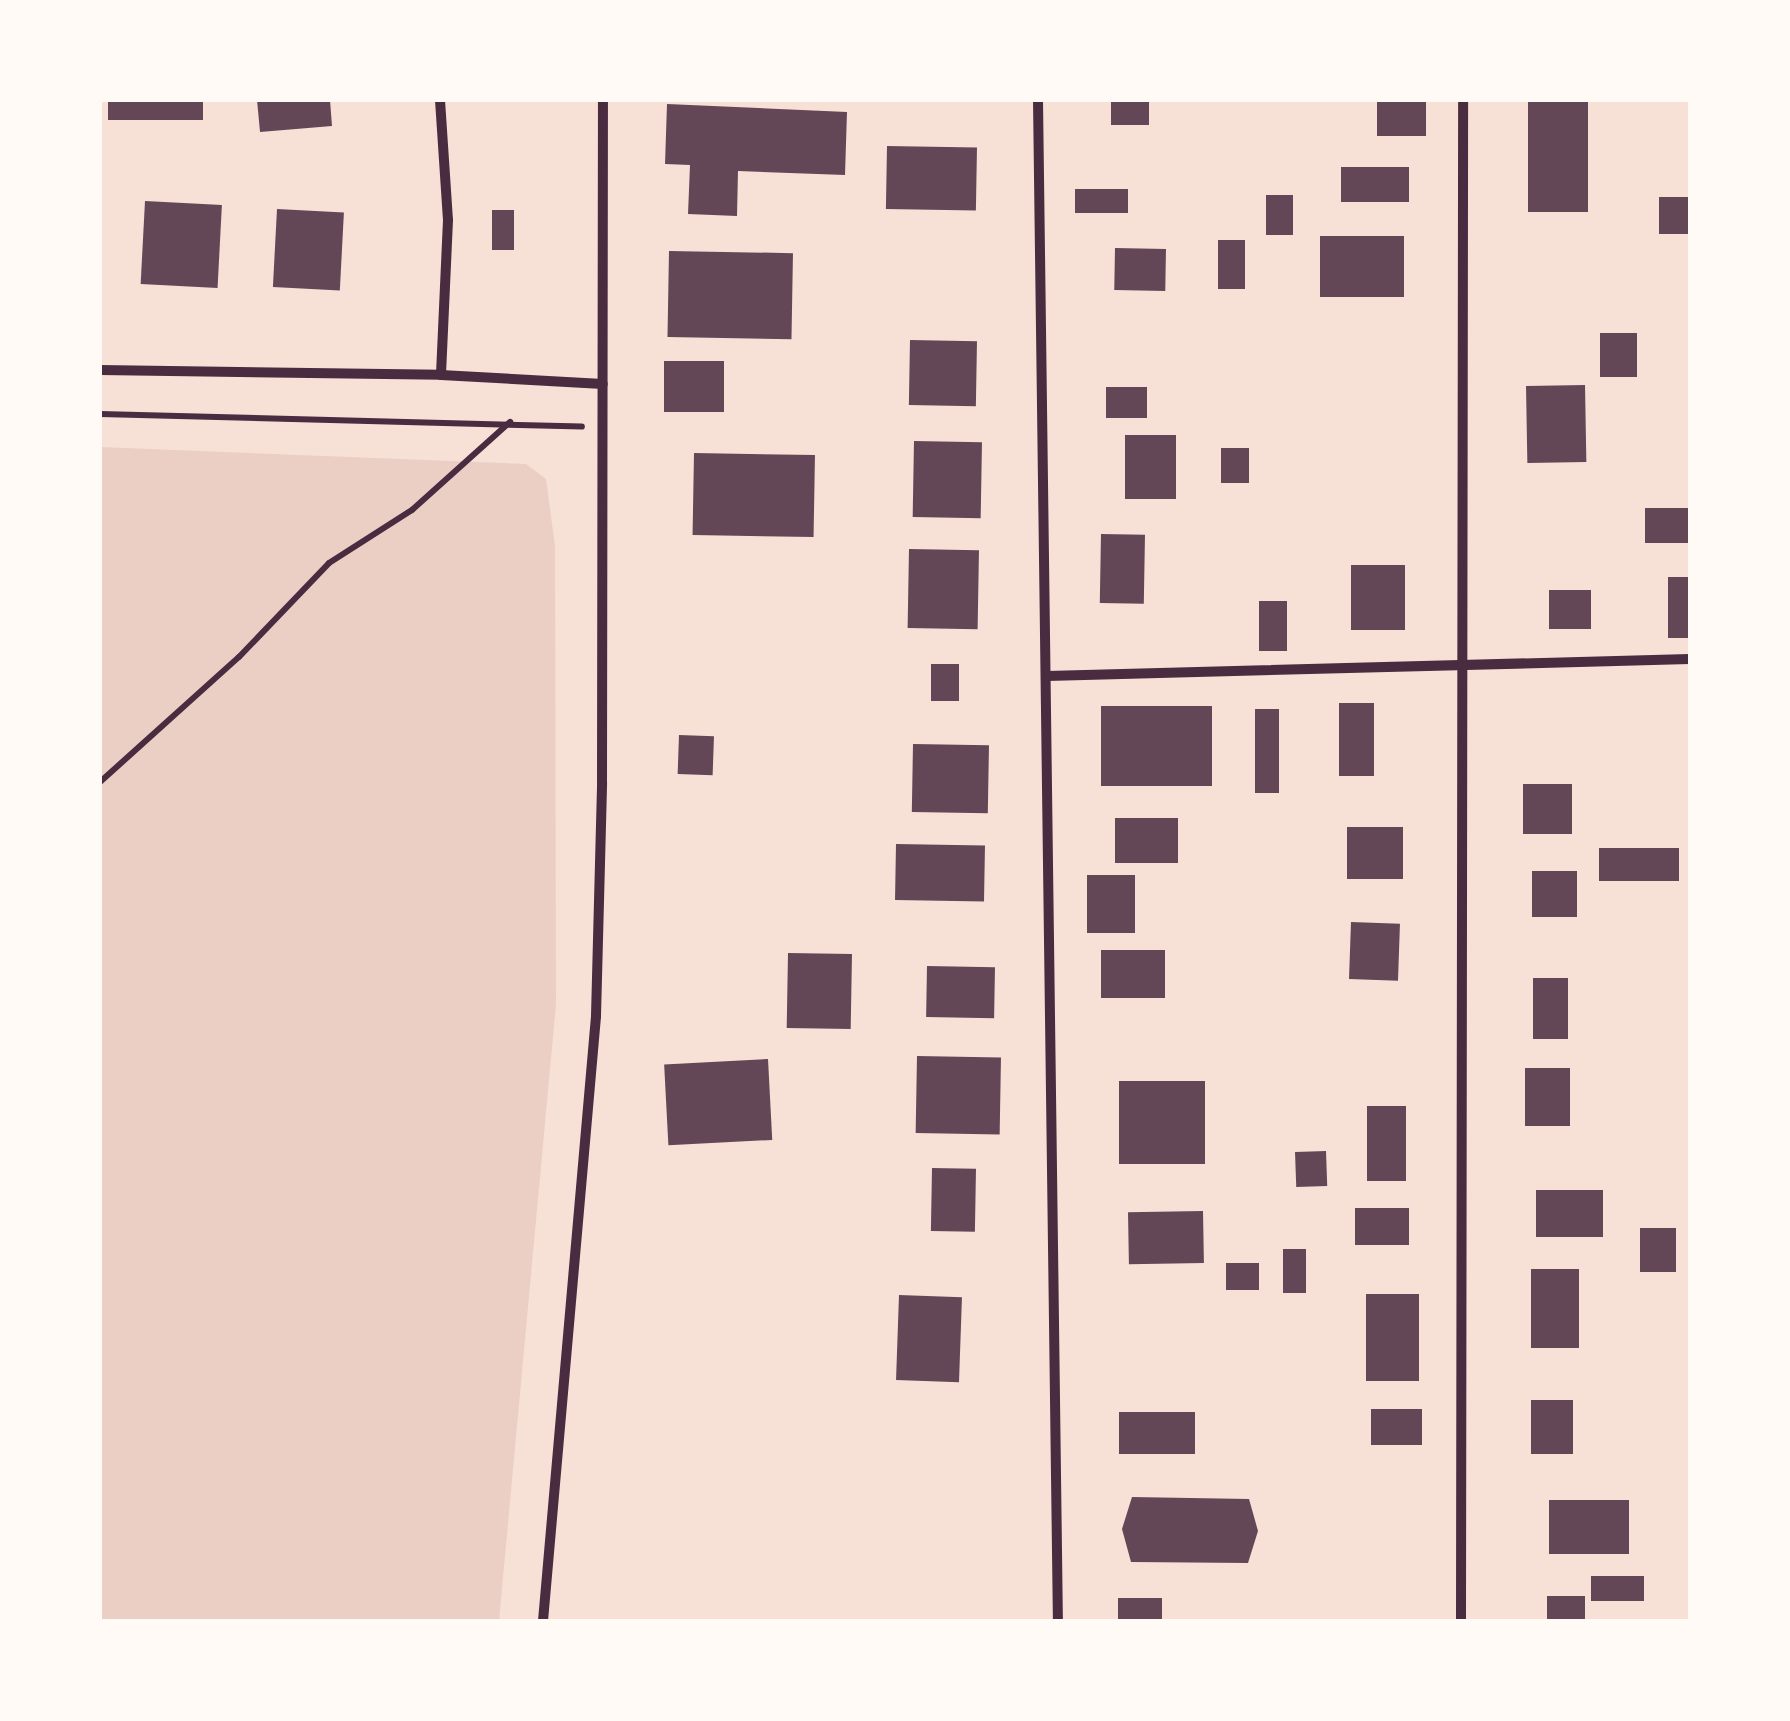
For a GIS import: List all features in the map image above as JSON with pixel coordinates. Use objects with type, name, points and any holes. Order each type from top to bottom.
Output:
[{"type":"street","points":[[440,100],[448,220],[442,374]]},
{"type":"street","points":[[543,1621],[596,1016],[603,100]]},
{"type":"street","points":[[1038,100],[1058,1621]]},
{"type":"street","points":[[1461,1621],[1463,100]]},
{"type":"street","points":[[100,370],[442,374],[603,384]]},
{"type":"street","points":[[1047,676],[1690,660]]},
{"type":"path","points":[[100,414],[510,422],[603,429]]},
{"type":"path","points":[[100,782],[239,657],[328,563],[412,510],[510,422]]},
{"type":"shaded area","points":[[100,447],[526,464],[546,479],[555,546],[556,1004],[499,1621],[100,1621]]},
{"type":"building","points":[[108,100],[203,100],[203,120],[108,120]]},
{"type":"building","points":[[257,100],[330,100],[332,126],[260,132]]},
{"type":"building","points":[[1111,100],[1149,100],[1149,125],[1111,125]]},
{"type":"building","points":[[1528,100],[1588,100],[1588,212],[1528,212]]},
{"type":"building","points":[[1377,102],[1426,102],[1426,136],[1377,136]]},
{"type":"building","points":[[667,104],[847,112],[845,175],[738,171],[737,216],[688,214],[690,165],[665,164]]},
{"type":"building","points":[[887,146],[977,148],[976,211],[886,209]]},
{"type":"building","points":[[1341,167],[1409,167],[1409,202],[1341,202]]},
{"type":"building","points":[[1075,189],[1128,189],[1128,213],[1075,213]]},
{"type":"building","points":[[1266,195],[1293,195],[1293,235],[1266,235]]},
{"type":"building","points":[[1659,197],[1690,197],[1690,234],[1659,234]]},
{"type":"building","points":[[145,201],[222,205],[218,288],[141,284]]},
{"type":"building","points":[[277,209],[344,213],[340,290],[273,287]]},
{"type":"building","points":[[492,210],[514,210],[514,250],[492,250]]},
{"type":"building","points":[[1320,236],[1404,236],[1404,297],[1320,297]]},
{"type":"building","points":[[1218,240],[1245,240],[1245,289],[1218,289]]},
{"type":"building","points":[[1115,248],[1166,249],[1165,291],[1114,290]]},
{"type":"building","points":[[669,251],[793,253],[791,339],[667,337]]},
{"type":"building","points":[[1600,333],[1637,333],[1637,377],[1600,377]]},
{"type":"building","points":[[910,340],[977,341],[976,406],[909,405]]},
{"type":"building","points":[[664,361],[724,361],[724,412],[664,412]]},
{"type":"building","points":[[1585,385],[1586,462],[1527,463],[1526,386]]},
{"type":"building","points":[[1106,387],[1147,387],[1147,418],[1106,418]]},
{"type":"building","points":[[1125,435],[1176,435],[1176,499],[1125,499]]},
{"type":"building","points":[[914,441],[982,442],[981,518],[913,517]]},
{"type":"building","points":[[1221,448],[1249,448],[1249,483],[1221,483]]},
{"type":"building","points":[[694,453],[815,455],[814,537],[693,535]]},
{"type":"building","points":[[1645,508],[1690,508],[1690,543],[1645,543]]},
{"type":"building","points":[[1101,534],[1145,535],[1144,604],[1100,603]]},
{"type":"building","points":[[909,549],[979,550],[978,629],[908,628]]},
{"type":"building","points":[[1351,565],[1405,565],[1405,630],[1351,630]]},
{"type":"building","points":[[1668,577],[1690,577],[1690,638],[1668,638]]},
{"type":"building","points":[[1549,590],[1591,590],[1591,629],[1549,629]]},
{"type":"building","points":[[1259,601],[1287,601],[1287,651],[1259,651]]},
{"type":"building","points":[[931,664],[959,664],[959,701],[931,701]]},
{"type":"building","points":[[1339,703],[1374,703],[1374,776],[1339,776]]},
{"type":"building","points":[[1101,706],[1212,706],[1212,786],[1101,786]]},
{"type":"building","points":[[1255,709],[1279,709],[1279,793],[1255,793]]},
{"type":"building","points":[[679,735],[714,736],[713,775],[678,774]]},
{"type":"building","points":[[913,744],[989,745],[988,813],[912,812]]},
{"type":"building","points":[[1523,784],[1572,784],[1572,834],[1523,834]]},
{"type":"building","points":[[1115,818],[1178,818],[1178,863],[1115,863]]},
{"type":"building","points":[[1347,827],[1403,827],[1403,879],[1347,879]]},
{"type":"building","points":[[896,844],[985,846],[984,902],[895,900]]},
{"type":"building","points":[[1599,848],[1679,848],[1679,881],[1599,881]]},
{"type":"building","points":[[1532,871],[1577,871],[1577,917],[1532,917]]},
{"type":"building","points":[[1087,875],[1135,875],[1135,933],[1087,933]]},
{"type":"building","points":[[1351,922],[1400,924],[1398,981],[1349,979]]},
{"type":"building","points":[[1101,950],[1165,950],[1165,998],[1101,998]]},
{"type":"building","points":[[788,953],[852,954],[851,1029],[787,1028]]},
{"type":"building","points":[[927,966],[995,967],[994,1018],[926,1017]]},
{"type":"building","points":[[1533,978],[1568,978],[1568,1039],[1533,1039]]},
{"type":"building","points":[[917,1056],[1001,1057],[1000,1134],[916,1133]]},
{"type":"building","points":[[768,1059],[772,1140],[668,1145],[664,1064]]},
{"type":"building","points":[[1525,1068],[1570,1068],[1570,1126],[1525,1126]]},
{"type":"building","points":[[1119,1081],[1205,1081],[1205,1164],[1119,1164]]},
{"type":"building","points":[[1367,1106],[1406,1106],[1406,1181],[1367,1181]]},
{"type":"building","points":[[1326,1151],[1327,1186],[1296,1187],[1295,1152]]},
{"type":"building","points":[[932,1168],[976,1169],[975,1232],[931,1231]]},
{"type":"building","points":[[1536,1190],[1603,1190],[1603,1237],[1536,1237]]},
{"type":"building","points":[[1355,1208],[1409,1208],[1409,1245],[1355,1245]]},
{"type":"building","points":[[1203,1211],[1204,1263],[1129,1264],[1128,1212]]},
{"type":"building","points":[[1640,1228],[1676,1228],[1676,1272],[1640,1272]]},
{"type":"building","points":[[1283,1249],[1306,1249],[1306,1293],[1283,1293]]},
{"type":"building","points":[[1226,1263],[1259,1263],[1259,1290],[1226,1290]]},
{"type":"building","points":[[1531,1269],[1579,1269],[1579,1348],[1531,1348]]},
{"type":"building","points":[[1366,1294],[1419,1294],[1419,1381],[1366,1381]]},
{"type":"building","points":[[899,1295],[962,1297],[959,1382],[896,1380]]},
{"type":"building","points":[[1531,1400],[1573,1400],[1573,1454],[1531,1454]]},
{"type":"building","points":[[1371,1409],[1422,1409],[1422,1445],[1371,1445]]},
{"type":"building","points":[[1119,1412],[1195,1412],[1195,1454],[1119,1454]]},
{"type":"building","points":[[1132,1497],[1249,1499],[1258,1531],[1248,1563],[1131,1562],[1122,1529]]},
{"type":"building","points":[[1549,1500],[1629,1500],[1629,1554],[1549,1554]]},
{"type":"building","points":[[1591,1576],[1644,1576],[1644,1601],[1591,1601]]},
{"type":"building","points":[[1547,1596],[1585,1596],[1585,1621],[1547,1621]]},
{"type":"building","points":[[1118,1598],[1162,1598],[1162,1621],[1118,1621]]}]
